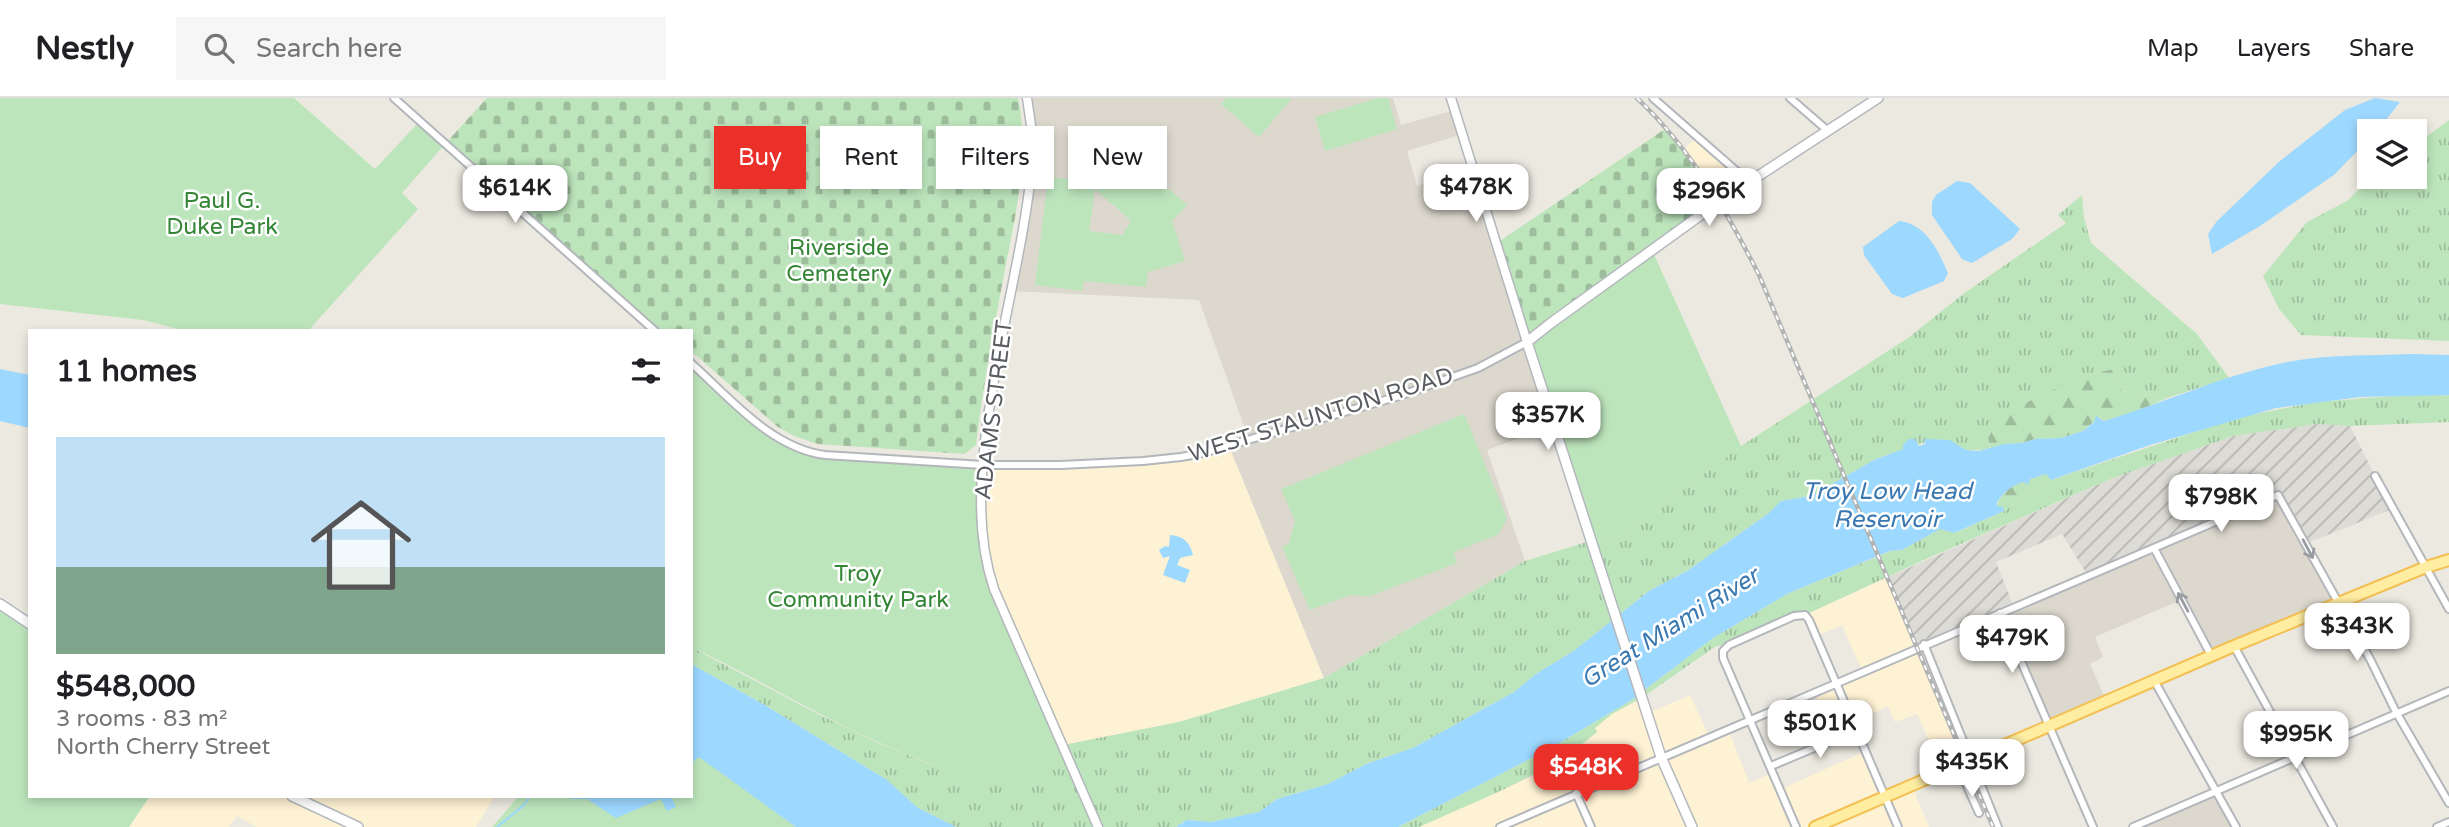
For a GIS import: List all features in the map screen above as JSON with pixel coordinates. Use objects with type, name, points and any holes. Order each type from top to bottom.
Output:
[{"type":"main road","points":[[1691,827],[1661,757],[1527,342],[1652,250],[1878,98]]},
{"type":"main road","points":[[1815,827],[2234,646],[2449,560]]},
{"type":"main road","points":[[0,604],[28,623]]},
{"type":"main road","points":[[296,798],[358,827]]},
{"type":"street","points":[[394,98],[653,329]]},
{"type":"street","name":"ADAMS STREET","points":[[1027,98],[1032,132],[1031,179],[993,382],[983,465],[981,530],[991,578],[1098,827]]},
{"type":"street","points":[[1451,98],[1527,342]]},
{"type":"street","points":[[1653,98],[1662,101],[1749,183]]},
{"type":"street","points":[[1790,98],[1827,130]]},
{"type":"street","name":"WEST STAUNTON ROAD","points":[[693,365],[772,435],[798,449],[825,455],[983,465],[1143,461],[1203,453],[1399,396],[1478,368],[1527,342]]},
{"type":"street","points":[[2375,476],[2449,609]]},
{"type":"street","points":[[1500,827],[2278,495],[2370,659],[2396,712],[2449,803]]},
{"type":"street","points":[[2154,548],[2212,657]]},
{"type":"street","points":[[2000,613],[2093,827]]},
{"type":"street","points":[[1796,827],[1723,658],[1723,651],[1729,645],[1794,616],[1805,615],[1898,827]]},
{"type":"street","points":[[1924,645],[1998,827]]},
{"type":"street","points":[[2234,646],[2333,827]]},
{"type":"street","points":[[2155,682],[2236,827]]},
{"type":"street","points":[[2133,827],[2449,691]]},
{"type":"street","points":[[1771,766],[1857,730]]},
{"type":"street","points":[[1958,766],[1979,813]]},
{"type":"street","points":[[1576,793],[1591,827]]},
{"type":"street","points":[[2437,827],[2449,822]]},
{"type":"shaded area","points":[[1027,98],[1393,98],[1401,125],[1455,110],[1463,134],[1407,151],[1417,186],[1474,169],[1554,425],[1487,450],[1525,561],[1324,678],[1229,446],[1249,440],[1199,300],[1010,291],[1029,189],[1054,189],[1054,126],[1028,126]]},
{"type":"shaded area","points":[[1697,137],[1749,182],[1720,201],[1683,151]]},
{"type":"shaded area","points":[[2317,424],[2350,426],[2392,509],[2305,544],[2088,576],[2062,534],[1996,562],[2014,607],[1916,648],[1888,577],[2113,478],[2233,436]]},
{"type":"shaded area","points":[[1229,446],[1324,678],[1179,722],[1063,745],[999,600],[985,553],[983,465],[1153,461]]},
{"type":"shaded area","points":[[2278,495],[2337,604],[2212,657],[2181,600],[2095,637],[2103,657],[2090,664],[2107,702],[2049,726],[2000,613]]},
{"type":"shaded area","points":[[1888,577],[1964,763],[1943,772],[1917,714],[1895,722],[1888,706],[1854,722],[1848,710],[1827,719],[1814,692],[1862,671],[1842,625],[1816,636],[1805,615]]},
{"type":"shaded area","points":[[1690,695],[1709,736],[1728,728],[1749,783],[1774,772],[1781,789],[1866,751],[1886,796],[1912,786],[1929,827],[1419,827],[1535,775],[1583,744],[1597,732],[1595,728],[1612,714],[1643,697],[1648,713]]},
{"type":"shaded area","points":[[2217,792],[2236,827],[2140,827]]},
{"type":"shaded area","points":[[149,798],[494,798],[476,827],[257,827],[237,816],[229,827],[129,827]]},
{"type":"green space","name":"Paul G. Duke Park","points":[[0,98],[294,98],[375,169],[420,121],[445,144],[402,193],[418,209],[310,329],[177,329],[143,320],[0,304]]},
{"type":"green space","name":"Riverside Cemetery","points":[[487,98],[1018,98],[1022,126],[936,126],[936,189],[1019,189],[976,445],[965,454],[818,444],[794,436],[778,427],[693,353],[693,329],[653,329],[445,144]]},
{"type":"green space","points":[[1226,98],[1292,98],[1259,137],[1221,104]]},
{"type":"green space","points":[[1378,98],[1388,98],[1397,129],[1325,151],[1315,117]]},
{"type":"green space","points":[[2449,120],[2449,341],[2301,335],[2279,309],[2263,276],[2307,222],[2347,201],[2359,189],[2427,189],[2427,136]]},
{"type":"green space","points":[[1665,129],[1720,201],[1527,342],[1497,243]]},
{"type":"green space","points":[[1054,178],[1068,179],[1068,189],[1167,187],[1187,205],[1172,221],[1185,261],[1148,272],[1146,287],[1084,281],[1082,291],[1035,285],[1047,189],[1054,189]],"holes":[[[1095,189],[1131,221],[1122,235],[1089,231]]]},
{"type":"green space","points":[[2082,195],[2091,243],[2197,334],[2229,378],[2167,398],[2122,391],[2113,369],[2077,378],[1987,434],[1991,450],[1966,450],[1950,440],[1926,442],[1874,460],[1811,496],[1781,501],[1769,513],[1687,571],[1649,591],[1575,650],[1536,674],[1514,692],[1413,748],[1366,764],[1328,784],[1277,799],[1259,812],[1211,822],[1187,820],[1176,827],[956,827],[918,808],[887,780],[763,704],[693,665],[693,648],[878,743],[930,764],[980,778],[1011,778],[1063,745],[1179,722],[1324,678],[1525,561],[1593,540],[1619,537],[1741,446],[1908,338],[1963,294],[2066,223],[2058,215]]},
{"type":"green space","points":[[1652,250],[1741,446],[1619,537],[1593,540],[1527,342]]},
{"type":"green space","name":"Troy Community Park","points":[[693,365],[765,428],[807,451],[983,465],[981,479],[991,578],[1072,766],[1004,778],[972,777],[953,772],[878,742],[693,648]]},
{"type":"green space","points":[[2113,369],[2122,391],[2167,398],[2138,411],[2104,421],[2099,417],[2083,431],[2061,438],[2035,439],[1991,450],[1987,434],[2001,415],[2077,378]]},
{"type":"green space","points":[[2406,395],[2449,395],[2449,422],[2350,426],[2317,424],[2233,436],[2113,478],[1805,615],[1729,645],[1716,646],[1643,697],[1612,714],[1595,728],[1597,732],[1577,748],[1534,774],[1419,827],[1398,827],[1551,748],[1630,701],[1713,638],[1789,593],[1891,551],[1902,550],[1940,529],[1955,533],[2004,511],[2051,480],[2236,418],[2316,402]]},
{"type":"green space","points":[[1464,414],[1507,518],[1499,534],[1454,552],[1457,563],[1370,596],[1350,595],[1310,610],[1282,547],[1289,544],[1295,521],[1281,489]]},
{"type":"green space","points":[[2046,474],[2051,480],[2004,511],[2003,507],[1997,506],[2010,488]]},
{"type":"green space","points":[[0,604],[28,623],[28,798],[149,798],[129,827],[0,827]]},
{"type":"green space","points":[[693,751],[796,827],[492,827],[517,798],[693,798]]},
{"type":"water","points":[[2375,98],[2400,102],[2387,119],[2357,119],[2357,151],[2334,175],[2260,226],[2212,254],[2208,234],[2217,221],[2280,161],[2345,110]]},
{"type":"water","points":[[1957,181],[1970,183],[2020,229],[2012,239],[1972,263],[1962,259],[1932,215],[1932,202],[1936,195]]},
{"type":"water","points":[[1899,221],[1917,227],[1924,233],[1935,247],[1948,273],[1944,281],[1903,298],[1892,294],[1864,255],[1863,247]]},
{"type":"water","name":"Troy Low Head Reservoir","points":[[2449,355],[2449,395],[2360,397],[2276,408],[2150,445],[2051,480],[2046,474],[2030,479],[2028,485],[2024,482],[2016,485],[2000,498],[1997,506],[2003,507],[2004,511],[1954,533],[1940,529],[1902,550],[1890,551],[1789,593],[1713,638],[1630,701],[1551,748],[1398,827],[1176,827],[1187,820],[1211,822],[1259,812],[1277,799],[1328,784],[1366,764],[1413,748],[1514,692],[1536,674],[1575,650],[1649,591],[1687,571],[1769,513],[1781,501],[1811,496],[1874,460],[1903,449],[1909,439],[1915,439],[1919,446],[1925,444],[1924,439],[1950,440],[1966,450],[1979,451],[2035,439],[2061,438],[2083,431],[2094,422],[2096,416],[2104,421],[2260,368],[2314,358]]},
{"type":"water","points":[[0,369],[28,375],[28,428],[0,421]]},
{"type":"water","points":[[1170,535],[1185,540],[1192,550],[1193,555],[1180,558],[1177,565],[1190,570],[1185,583],[1163,575],[1170,556],[1163,558],[1159,550],[1165,546],[1169,547]]},
{"type":"water","points":[[693,665],[763,704],[887,780],[918,808],[956,827],[796,827],[699,757],[693,765]]},
{"type":"water","points":[[672,798],[676,807],[667,811],[661,799],[616,818],[587,799],[570,799]]},
{"type":"waterway","points":[[497,827],[529,798]]},
{"type":"railway","points":[[1637,98],[1691,159],[1734,227],[1759,275],[1993,827]]},
{"type":"water label","name":"Great Miami River","points":[[1670,628]]}]
